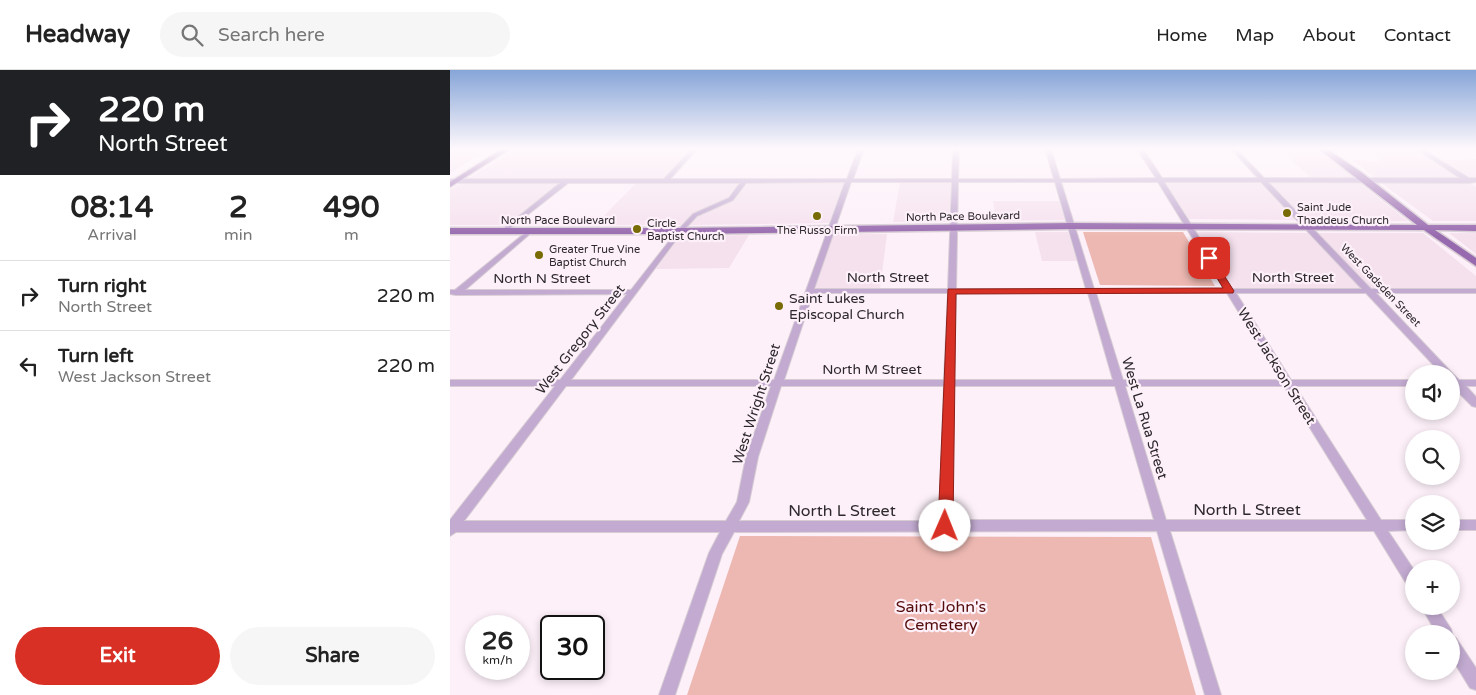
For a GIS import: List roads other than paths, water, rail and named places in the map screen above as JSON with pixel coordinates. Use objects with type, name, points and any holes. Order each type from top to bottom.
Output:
[{"type":"main road","points":[[1366,180],[1430,231],[1442,237],[1476,263]]},
{"type":"main road","name":"North Pace Boulevard","points":[[450,231],[680,231],[1071,226],[1189,226],[1430,231],[1476,228]]},
{"type":"main road","points":[[1430,231],[1432,237],[1476,271]]},
{"type":"street","name":"West Wright Street","points":[[667,695],[716,553],[743,502],[752,457],[849,178]]},
{"type":"street","name":"West Jackson Street","points":[[1158,178],[1405,569]]},
{"type":"street","name":"West Gadsden Street","points":[[1260,178],[1439,365]]},
{"type":"street","points":[[1465,178],[1476,185]]},
{"type":"street","points":[[451,181],[1476,180]]},
{"type":"street","name":"West Gregory Street","points":[[451,528],[680,231],[695,216],[731,198],[744,181]]},
{"type":"street","points":[[945,526],[955,181]]},
{"type":"street","name":"West La Rua Street","points":[[1058,181],[1213,695]]},
{"type":"street","points":[[504,231],[566,182]]},
{"type":"street","points":[[450,298],[454,292],[530,231]]},
{"type":"street","name":"North Street","points":[[809,291],[1476,291]]},
{"type":"street","name":"North N Street","points":[[454,292],[633,292]]},
{"type":"street","points":[[1460,382],[1476,383]]},
{"type":"street","name":"North M Street","points":[[450,383],[1405,383]]},
{"type":"street","points":[[1460,388],[1476,403]]},
{"type":"street","name":"North L Street","points":[[451,528],[1405,525]]},
{"type":"street","points":[[1460,525],[1476,525]]},
{"type":"street","points":[[1460,656],[1476,682]]},
{"type":"place","name":"Saint Jude Thaddeus Church","points":[[1287,213]]},
{"type":"place","name":"The Russo Firm","points":[[817,216]]},
{"type":"place","name":"Circle Baptist Church","points":[[637,229]]},
{"type":"place","name":"Greater True Vine Baptist Church","points":[[539,255]]},
{"type":"place","name":"Saint Lukes Episcopal Church","points":[[779,306]]},
{"type":"park label","name":"Saint John's Cemetery","points":[[941,615]]}]
